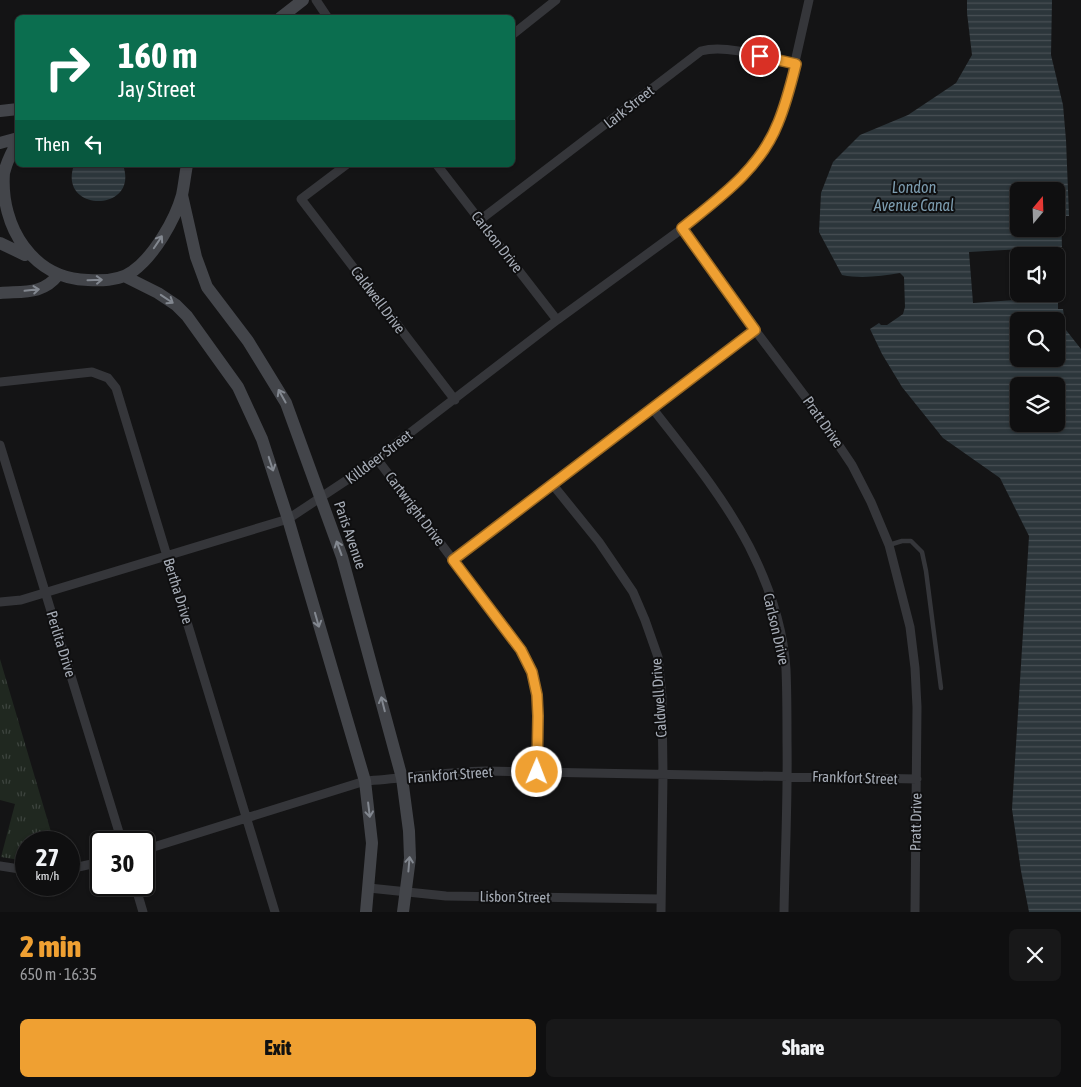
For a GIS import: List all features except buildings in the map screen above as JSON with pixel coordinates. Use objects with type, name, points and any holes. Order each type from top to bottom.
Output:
[{"type":"street","points":[[284,15],[303,0]]},
{"type":"street","points":[[316,0],[326,15]]},
{"type":"street","points":[[515,33],[556,0]]},
{"type":"street","points":[[682,228],[732,188],[760,156],[778,124],[796,64],[809,0]]},
{"type":"street","name":"Lark Street","points":[[480,220],[701,51],[712,48],[725,49],[796,64]]},
{"type":"street","points":[[0,110],[15,109]]},
{"type":"street","points":[[0,143],[15,140]]},
{"type":"street","points":[[15,146],[4,174],[3,199],[5,213],[12,232],[29,257]]},
{"type":"street","points":[[0,243],[29,257],[58,275],[75,279],[94,280],[124,276],[140,265],[157,244],[172,219],[182,195],[187,167]]},
{"type":"street","name":"Caldwell Drive","points":[[343,167],[301,199],[455,400]]},
{"type":"street","name":"Carlson Drive","points":[[439,167],[556,320]]},
{"type":"street","name":"Paris Avenue","points":[[182,195],[196,257],[207,287],[248,341],[286,403],[299,434],[342,558],[402,778],[409,831],[410,858],[403,912]]},
{"type":"street","name":"Killdeer Street","points":[[0,602],[21,600],[288,519],[321,499],[377,459],[556,320],[682,228]]},
{"type":"street","name":"Pratt Drive","points":[[682,228],[813,407],[852,465],[871,502],[889,545],[910,627],[917,707],[915,912]]},
{"type":"street","points":[[0,293],[42,289],[58,275]]},
{"type":"street","points":[[124,276],[158,293],[176,305],[187,316],[238,387],[262,440],[288,519],[365,781],[372,843],[366,912]]},
{"type":"street","points":[[453,560],[554,485],[755,330]]},
{"type":"street","name":"Bertha Drive","points":[[0,382],[92,372],[113,382],[120,396],[276,912]]},
{"type":"street","name":"Carlson Drive","points":[[653,409],[713,486],[749,546],[763,578],[778,624],[786,668],[788,776],[784,912]]},
{"type":"street","name":"Perlita Drive","points":[[0,448],[119,831]]},
{"type":"street","name":"Cartwright Drive","points":[[377,459],[521,650],[532,672],[537,695],[537,772]]},
{"type":"street","name":"Caldwell Drive","points":[[554,485],[620,571],[633,592],[658,657],[662,697],[663,775],[661,912]]},
{"type":"street","name":"Frankfort Street","points":[[155,846],[365,781],[452,772],[917,779]]},
{"type":"street","points":[[0,866],[15,868]]},
{"type":"street","name":"Lisbon Street","points":[[369,888],[446,896],[661,899]]},
{"type":"street","points":[[138,896],[143,912]]},
{"type":"lane","points":[[889,545],[902,541],[911,541],[922,552],[932,607],[941,688]]},
{"type":"green space","points":[[0,659],[51,831],[15,831],[15,859],[1,857],[15,804],[0,800]]},
{"type":"water","name":"London Avenue Canal","points":[[967,0],[1052,0],[1051,55],[1063,105],[1069,216],[1065,216],[1065,182],[1010,182],[1010,238],[1062,238],[1062,247],[1010,247],[1010,250],[969,252],[973,303],[1010,300],[1010,302],[1058,302],[1058,309],[1063,309],[1063,312],[1010,312],[1010,367],[1065,367],[1065,323],[1066,330],[1081,349],[1081,912],[1029,912],[1012,809],[1029,536],[1000,478],[943,438],[902,387],[882,354],[870,329],[879,323],[887,325],[903,314],[905,307],[904,277],[900,273],[864,277],[842,275],[819,232],[821,193],[833,162],[860,135],[908,115],[956,83],[972,55]]},
{"type":"water","points":[[74,167],[123,167],[125,181],[120,192],[110,199],[99,201],[87,199],[77,192],[72,181]]},
{"type":"route","points":[[537,772],[537,695],[532,672],[521,650],[453,560],[755,330],[682,228],[732,188],[768,144],[778,124],[796,64],[760,56]]}]
